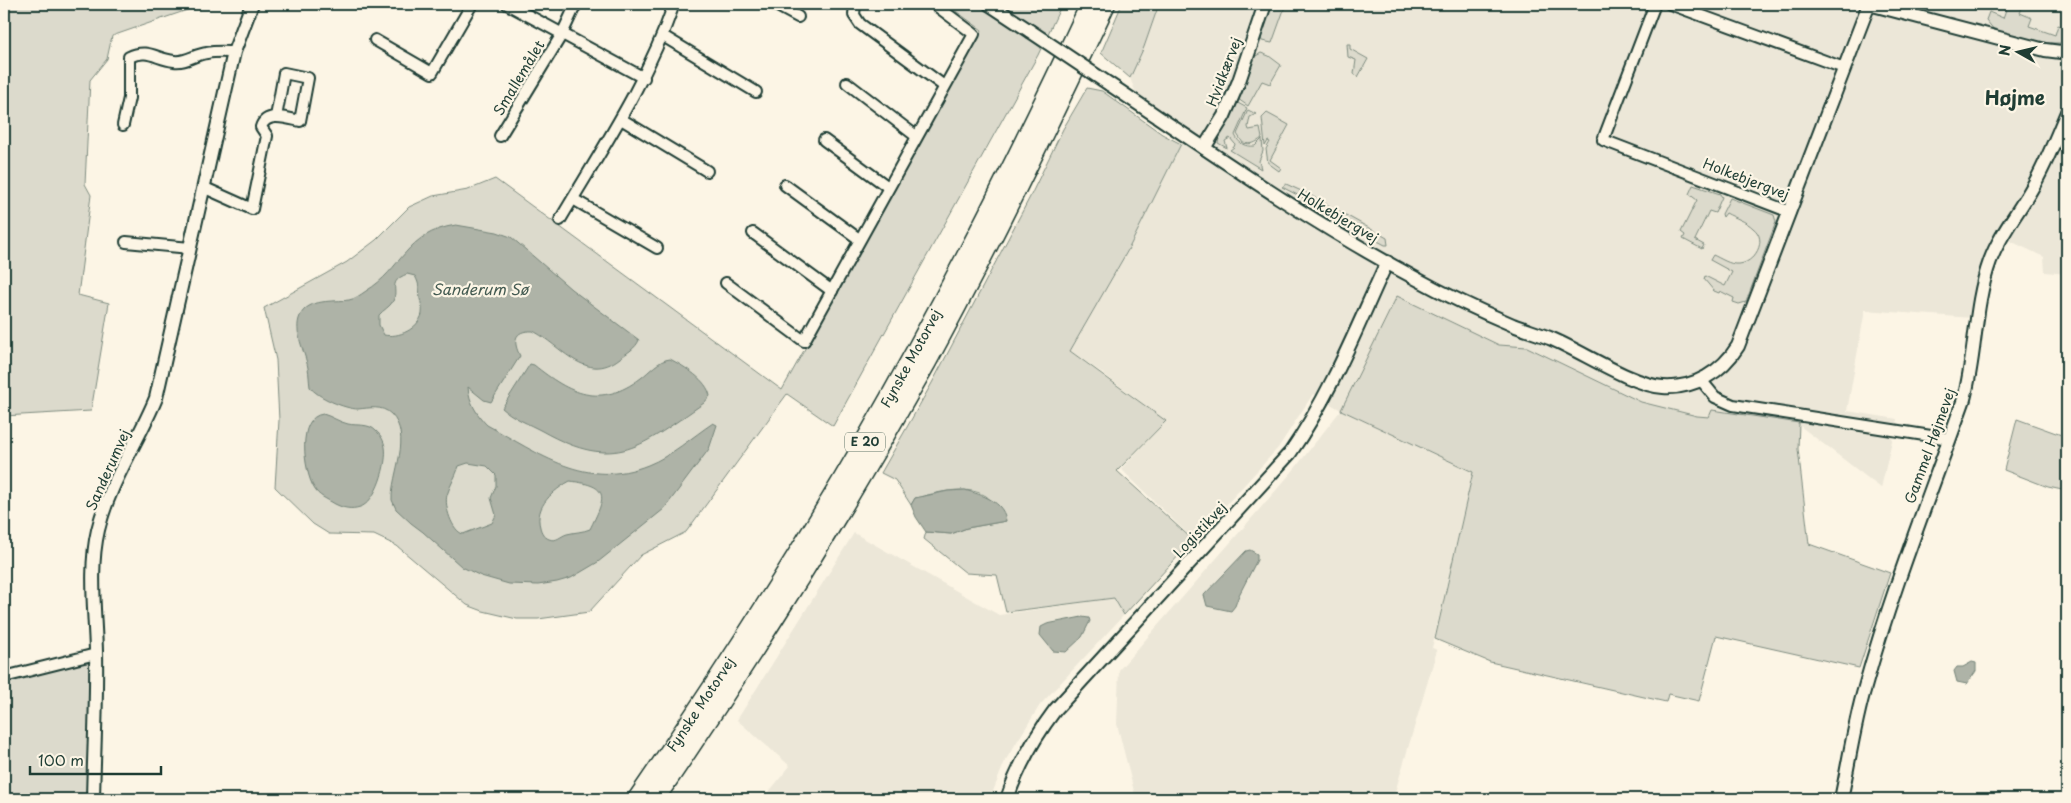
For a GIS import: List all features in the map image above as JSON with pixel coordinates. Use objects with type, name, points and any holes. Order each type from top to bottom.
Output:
[{"type":"highway","name":"Fynske Motorvej","points":[[637,799],[753,626],[862,446],[954,279],[1034,122],[1090,4]]},
{"type":"highway","name":"Fynske Motorvej","points":[[655,799],[713,715],[765,634],[815,553],[927,361],[1043,138],[1106,4]]},
{"type":"street","name":"Sanderumvej","points":[[93,799],[96,654],[94,559],[98,531],[120,473],[144,427],[156,398],[205,188],[234,52],[252,4]]},
{"type":"street","points":[[375,40],[432,73],[472,4]]},
{"type":"street","name":"Smallemålet","points":[[507,4],[644,78]]},
{"type":"street","name":"Smallemålet","points":[[500,136],[562,34],[576,4]]},
{"type":"street","points":[[560,220],[644,78],[663,36],[674,4]]},
{"type":"street","points":[[774,4],[798,17]]},
{"type":"street","points":[[855,4],[854,16],[860,24],[944,86]]},
{"type":"street","points":[[726,283],[804,340],[974,34],[934,4]]},
{"type":"street","name":"Holkebjergvej","points":[[989,4],[1292,206],[1416,279],[1512,324],[1552,339],[1642,382],[1654,386],[1671,387],[1701,380],[1721,367],[1738,346],[1869,4]]},
{"type":"street","name":"Hvidkærvej","points":[[1204,148],[1224,116],[1239,81],[1265,4]]},
{"type":"street","name":"Holkebjergvej","points":[[1655,4],[1603,140],[1790,212]]},
{"type":"street","points":[[1670,4],[1844,68]]},
{"type":"street","points":[[1869,4],[2046,50],[2067,51]]},
{"type":"street","points":[[663,36],[756,92]]},
{"type":"street","points":[[123,125],[129,98],[129,57],[138,53],[173,61],[184,61],[206,53],[234,52]]},
{"type":"street","points":[[205,188],[252,209],[267,136],[261,127],[262,122],[267,118],[276,117],[300,120],[308,78],[284,73],[276,117]]},
{"type":"street","points":[[847,83],[916,136]]},
{"type":"street","name":"Gammel Højmevej","points":[[1841,799],[1864,689],[1875,651],[1908,549],[1950,439],[1970,375],[1983,287],[1990,261],[2005,230],[2032,189],[2067,112]]},
{"type":"street","points":[[621,119],[707,171]]},
{"type":"street","points":[[824,140],[888,187]]},
{"type":"street","points":[[785,185],[859,239]]},
{"type":"street","points":[[573,199],[657,248]]},
{"type":"street","points":[[753,233],[832,291]]},
{"type":"street","points":[[126,242],[190,248]]},
{"type":"street","name":"Logistikvej","points":[[1007,799],[1022,761],[1055,710],[1290,453],[1311,423],[1324,398],[1387,262]]},
{"type":"street","points":[[1701,380],[1715,397],[1733,405],[1950,439]]},
{"type":"street","points":[[4,677],[96,654]]},
{"type":"shaded area","points":[[4,4],[199,4],[193,8],[112,36],[107,59],[90,80],[85,184],[91,195],[78,295],[109,303],[91,411],[4,416]]},
{"type":"shaded area","points":[[946,4],[1062,4],[1038,55],[833,426],[787,394],[686,532],[641,555],[589,612],[538,619],[517,619],[467,605],[397,546],[374,535],[329,534],[313,524],[275,487],[279,420],[276,360],[264,308],[347,262],[376,240],[409,207],[433,196],[468,190],[495,179],[782,390],[982,30]]},
{"type":"shaded area","points":[[1122,4],[1159,4],[1144,47],[1130,78],[1101,53]]},
{"type":"shaded area","points":[[1159,4],[2067,4],[2067,274],[2045,272],[2044,257],[2006,239],[1993,239],[1979,270],[1972,318],[1865,310],[1847,411],[1897,419],[1881,488],[1800,426],[1697,416],[1641,402],[1527,347],[1499,345],[1397,297],[1341,410],[1313,394],[1278,448],[1194,540],[1121,469],[1166,421],[1070,351],[1128,250],[1184,139],[1131,104],[1136,93],[1130,78],[1144,47]]},
{"type":"shaded area","points":[[1271,4],[1286,4],[1272,43],[1262,41],[1260,36]]},
{"type":"shaded area","points":[[2008,4],[2024,4],[2020,13],[2032,18],[2029,26],[2055,35],[2058,25],[2067,28],[2067,43],[2040,43],[1995,31],[1986,20],[1989,12],[2003,18]]},
{"type":"shaded area","points":[[1347,44],[1350,44],[1350,49],[1368,59],[1358,77],[1354,74],[1356,60],[1348,57]]},
{"type":"shaded area","points":[[1261,53],[1269,56],[1281,65],[1270,84],[1262,81],[1248,106],[1238,99],[1254,57]]},
{"type":"shaded area","points":[[1087,88],[1102,91],[1162,134],[1181,144],[1128,250],[1070,351],[1166,421],[1117,471],[1193,540],[1124,615],[1114,598],[1006,612],[997,575],[966,573],[924,539],[926,532],[951,534],[967,528],[1006,521],[991,501],[978,492],[960,490],[915,498],[911,505],[895,480],[881,473],[932,383],[1030,197],[1063,129]]},
{"type":"shaded area","points":[[1236,102],[1247,108],[1235,135],[1240,143],[1248,146],[1255,146],[1262,139],[1263,151],[1259,161],[1261,169],[1230,150],[1235,144],[1230,138],[1225,141],[1227,148],[1218,143],[1220,134]]},
{"type":"shaded area","points":[[1248,110],[1256,114],[1250,117],[1249,130],[1260,128],[1262,138],[1249,144],[1243,143],[1237,134]]},
{"type":"shaded area","points":[[1267,113],[1289,125],[1270,160],[1281,168],[1279,171],[1268,163],[1266,149],[1270,142],[1268,141],[1265,146],[1262,118]]},
{"type":"shaded area","points":[[1286,184],[1308,194],[1387,238],[1388,245],[1328,215],[1307,200],[1282,187]]},
{"type":"shaded area","points":[[1693,185],[1720,194],[1722,197],[1715,213],[1709,211],[1695,240],[1704,245],[1702,249],[1683,239],[1685,235],[1681,232],[1697,200],[1689,194]]},
{"type":"shaded area","points":[[1730,198],[1774,215],[1776,222],[1746,302],[1739,304],[1733,302],[1734,298],[1720,291],[1719,293],[1714,291],[1704,279],[1705,276],[1725,286],[1732,272],[1710,260],[1713,255],[1732,263],[1744,263],[1754,256],[1760,245],[1758,233],[1744,221],[1726,213],[1723,217],[1722,214]]},
{"type":"shaded area","points":[[1397,296],[1499,345],[1527,347],[1641,402],[1697,416],[1709,417],[1712,410],[1799,423],[1798,449],[1809,544],[1890,573],[1859,668],[1716,636],[1699,701],[1668,694],[1666,702],[1490,662],[1435,639],[1473,472],[1341,410]]},
{"type":"shaded area","points":[[1341,410],[1473,472],[1432,648],[1437,650],[1393,799],[1136,799],[1117,724],[1119,670],[1292,472]]},
{"type":"shaded area","points":[[2017,419],[2067,437],[2067,491],[2048,487],[2004,470]]},
{"type":"shaded area","points":[[854,533],[999,615],[1114,598],[1124,615],[1040,705],[1005,761],[990,799],[763,799],[790,766],[737,720]]},
{"type":"shaded area","points":[[66,662],[90,663],[87,799],[4,799],[4,680]]},
{"type":"water","name":"Sanderum Sø","points":[[456,225],[497,232],[511,237],[571,289],[639,340],[634,348],[620,358],[608,365],[596,367],[574,360],[533,331],[526,331],[518,335],[516,346],[520,356],[491,402],[484,400],[468,387],[474,408],[487,425],[545,457],[564,465],[584,471],[604,473],[625,472],[648,465],[673,451],[713,423],[717,425],[709,449],[664,509],[598,562],[571,578],[538,585],[509,584],[481,576],[462,567],[396,509],[392,500],[401,444],[397,423],[391,414],[380,408],[358,409],[339,405],[319,395],[310,387],[307,362],[300,342],[298,328],[300,316],[304,310],[309,306],[322,302],[349,300],[358,297],[388,273],[414,244],[439,229]],"holes":[[[407,274],[415,276],[418,282],[422,314],[416,324],[402,334],[384,335],[379,325],[379,315],[393,301],[397,280]],[[468,463],[487,466],[496,475],[496,486],[491,498],[496,515],[492,523],[463,534],[452,523],[446,500],[459,466]],[[570,481],[593,486],[599,490],[601,502],[590,529],[567,534],[552,540],[541,531],[540,512],[552,494]]]},
{"type":"water","points":[[670,359],[700,379],[710,396],[704,403],[663,431],[645,442],[628,449],[610,452],[590,450],[568,444],[516,418],[502,408],[530,364],[560,384],[573,390],[599,395],[626,388],[658,364]]},
{"type":"water","points":[[323,414],[348,424],[373,428],[383,440],[385,462],[380,481],[371,498],[360,507],[347,508],[335,504],[318,493],[310,480],[305,458],[306,434],[309,424],[314,417]]},
{"type":"water","points":[[965,490],[985,497],[997,504],[1001,508],[1006,521],[967,528],[951,534],[926,532],[911,505],[915,498],[948,491]]},
{"type":"water","points":[[1250,550],[1257,554],[1257,560],[1235,606],[1231,611],[1207,606],[1204,595],[1246,551]]},
{"type":"water","points":[[1082,617],[1089,618],[1090,621],[1082,637],[1066,652],[1053,651],[1040,635],[1041,627],[1047,624]]},
{"type":"water","points":[[1972,662],[1976,663],[1976,671],[1967,684],[1957,682],[1954,671],[1957,667],[1963,667]]},
{"type":"district","name":"Højme","points":[[2015,98]]}]
